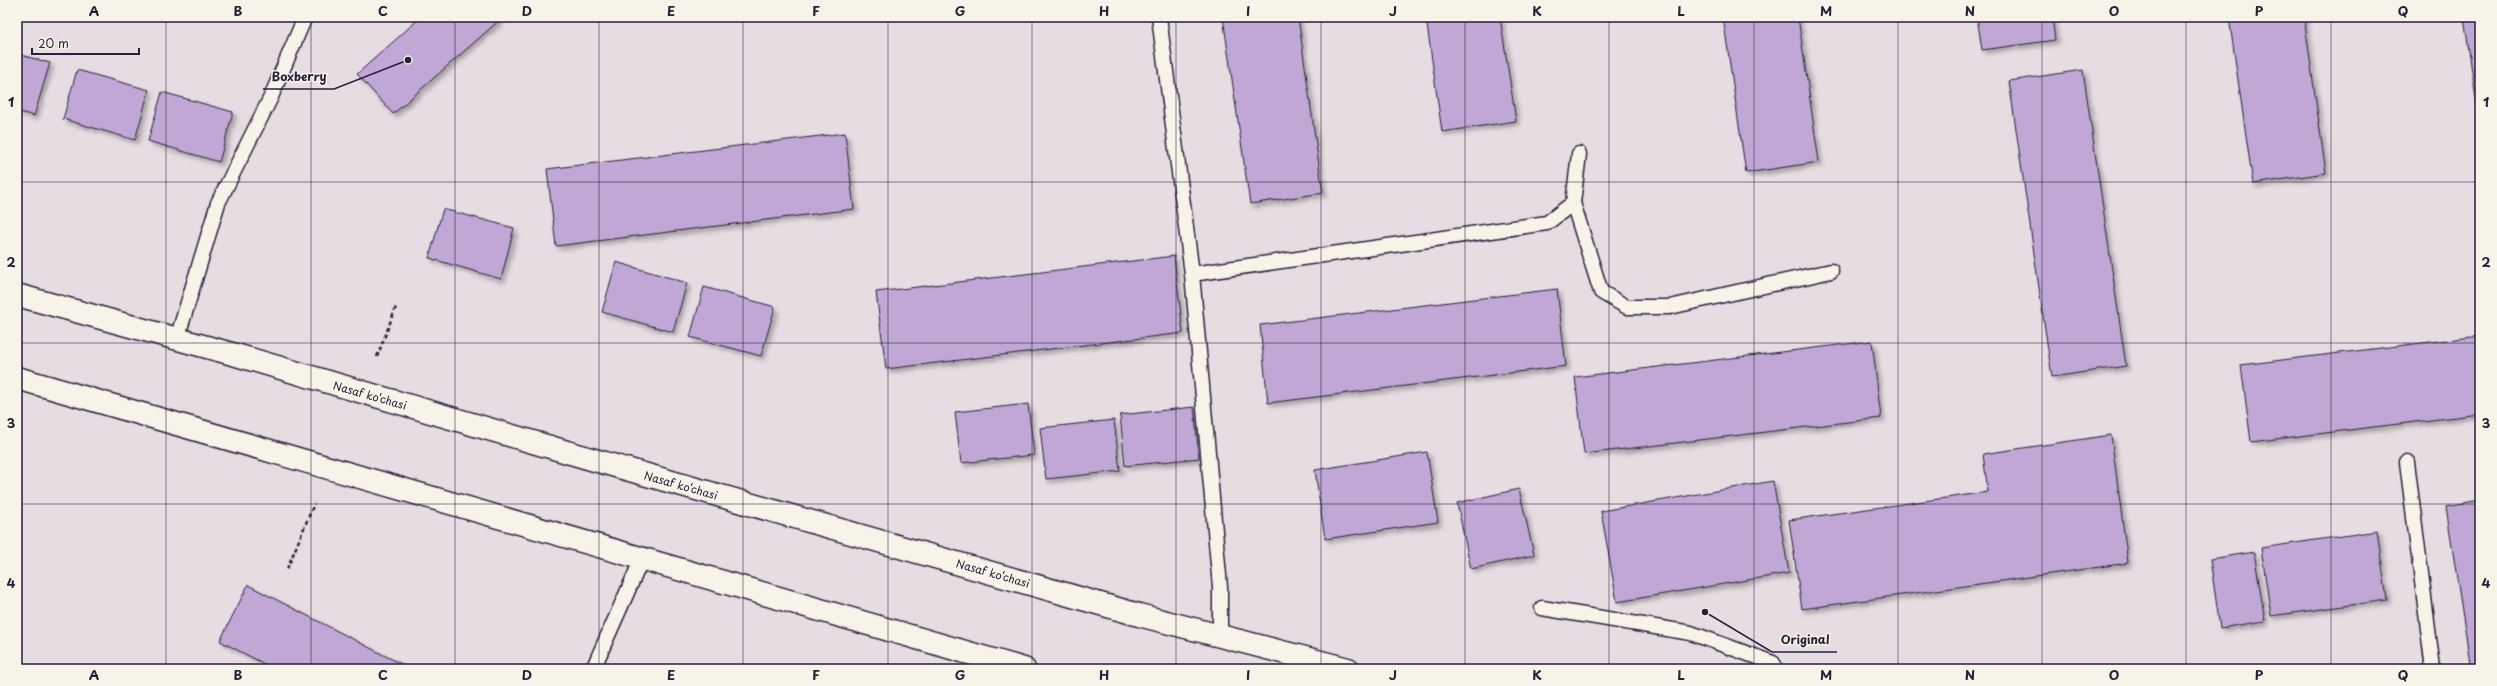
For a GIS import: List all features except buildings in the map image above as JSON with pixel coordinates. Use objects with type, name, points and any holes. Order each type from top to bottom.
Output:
[{"type":"main road","name":"Nasaf ko‘chasi","points":[[17,295],[177,339],[591,460],[1220,636],[1348,669]]},
{"type":"main road","points":[[17,378],[338,470],[641,561],[1024,669]]},
{"type":"lane","points":[[177,339],[218,204],[271,97],[305,17]]},
{"type":"lane","points":[[1159,17],[1192,274],[1220,587],[1220,636]]},
{"type":"lane","points":[[1579,154],[1573,203],[1601,292],[1627,307],[1670,307],[1831,271]]},
{"type":"lane","points":[[1192,274],[1547,223],[1573,203]]},
{"type":"lane","points":[[2407,462],[2433,669]]},
{"type":"lane","points":[[593,669],[641,561]]},
{"type":"lane","points":[[1542,608],[1692,633],[1773,663],[1776,669]]},
{"type":"path","points":[[377,357],[396,307]]},
{"type":"path","points":[[288,569],[314,504]]},
{"type":"place","name":"Boxberry","points":[[408,60]]},
{"type":"place","name":"Original","points":[[1705,612]]}]
